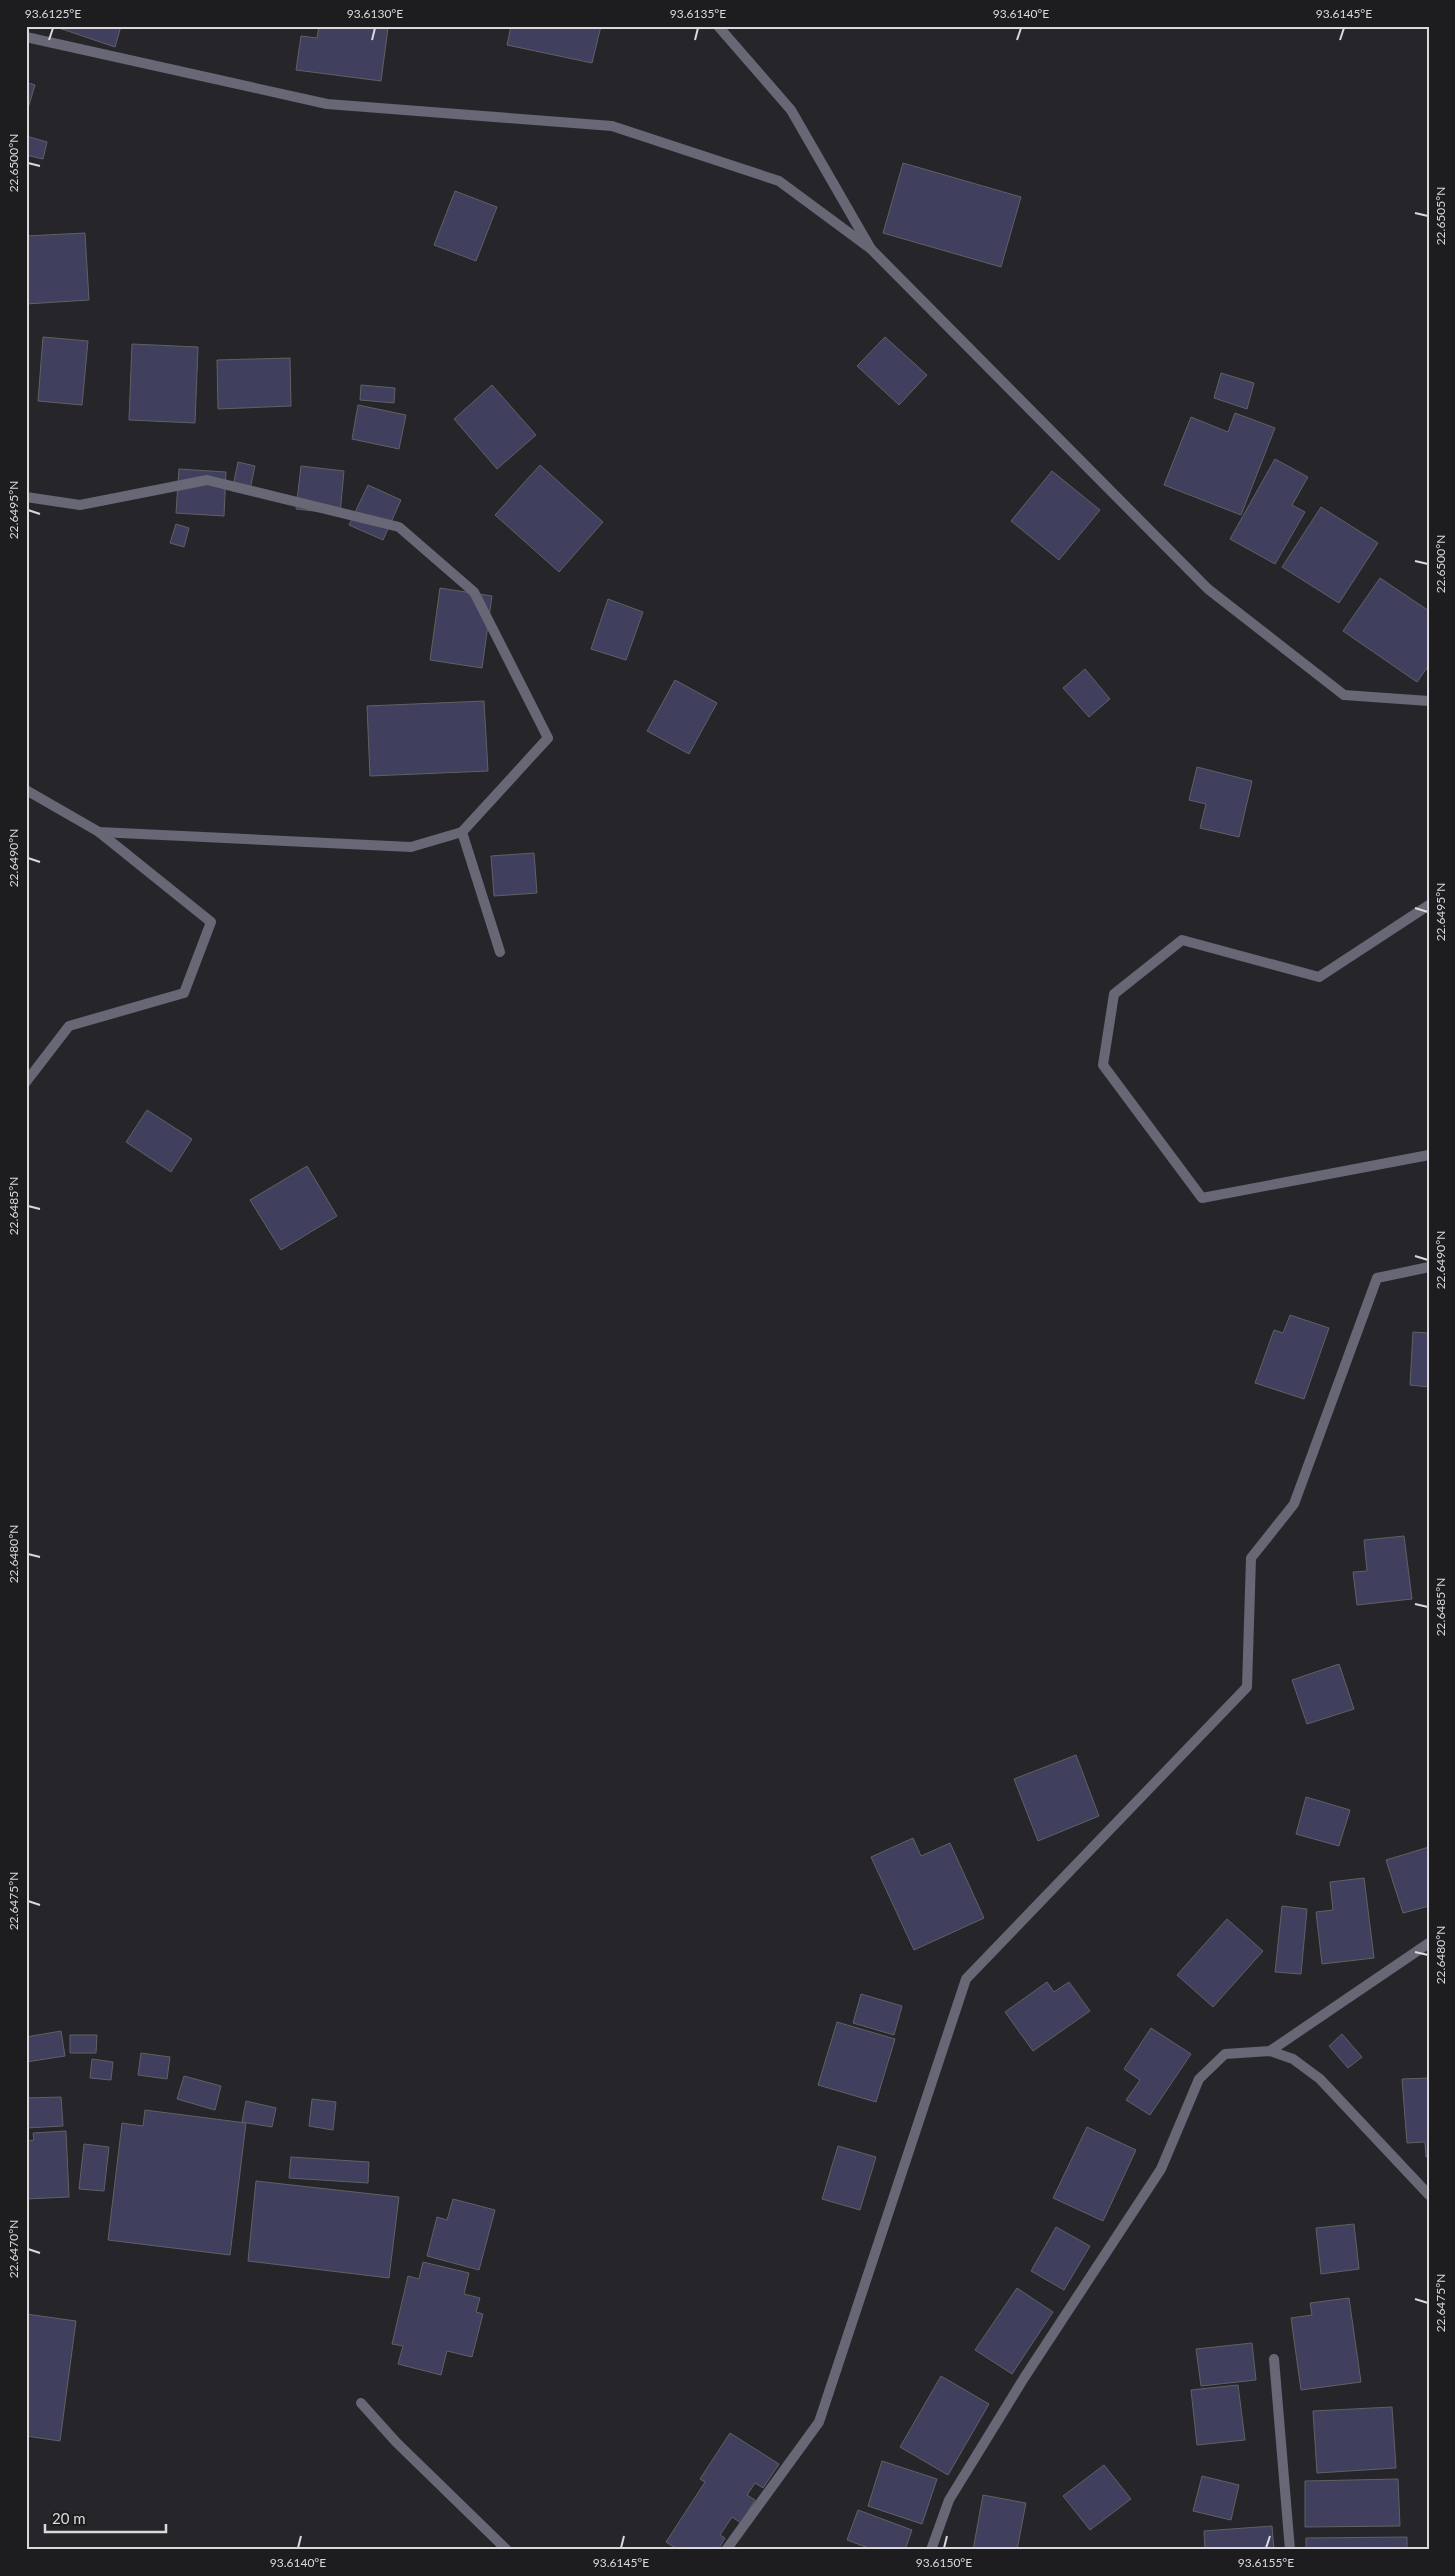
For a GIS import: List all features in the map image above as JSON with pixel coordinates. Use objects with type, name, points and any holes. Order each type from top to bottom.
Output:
[{"type":"street","points":[[718,26],[791,110],[871,249]]},
{"type":"street","points":[[26,37],[327,104],[612,126],[779,181],[871,249],[1208,589],[1344,694],[1429,701]]},
{"type":"street","points":[[26,497],[80,505],[207,480],[400,526],[474,592],[548,738],[462,832],[412,847],[99,832]]},
{"type":"street","points":[[26,790],[99,832],[211,922],[184,993],[69,1026],[26,1082]]},
{"type":"street","points":[[462,832],[500,952]]},
{"type":"street","points":[[1429,905],[1319,977],[1182,940],[1114,994],[1103,1065],[1202,1198],[1429,1155]]},
{"type":"street","points":[[726,2550],[819,2422],[966,1979],[1248,1687],[1252,1558],[1294,1504],[1377,1278],[1429,1267]]},
{"type":"street","points":[[1270,2051],[1429,1943]]},
{"type":"street","points":[[931,2550],[949,2500],[1024,2378],[1161,2169],[1199,2079],[1225,2054],[1270,2051],[1293,2059],[1320,2079],[1429,2195]]},
{"type":"street","points":[[1274,2359],[1290,2550]]},
{"type":"street","points":[[361,2403],[396,2442],[507,2550]]},
{"type":"building","points":[[53,26],[121,26],[115,47]]},
{"type":"building","points":[[319,26],[388,28],[381,81],[296,70],[301,36],[317,38]]},
{"type":"building","points":[[511,26],[601,26],[592,63],[507,45]]},
{"type":"building","points":[[26,82],[35,85],[26,115]]},
{"type":"building","points":[[26,136],[47,142],[43,159],[26,155]]},
{"type":"building","points":[[903,163],[1021,197],[1001,267],[883,233]]},
{"type":"building","points":[[455,191],[497,207],[476,261],[434,245]]},
{"type":"building","points":[[85,233],[89,300],[26,304],[26,236]]},
{"type":"building","points":[[43,337],[88,341],[82,405],[38,401]]},
{"type":"building","points":[[885,337],[927,375],[899,405],[857,366]]},
{"type":"building","points":[[132,344],[198,347],[195,423],[129,420]]},
{"type":"building","points":[[290,358],[291,406],[218,409],[217,360]]},
{"type":"building","points":[[1221,373],[1254,383],[1247,409],[1214,398]]},
{"type":"building","points":[[361,385],[395,388],[394,403],[360,400]]},
{"type":"building","points":[[492,385],[536,435],[497,469],[454,419]]},
{"type":"building","points":[[358,405],[406,415],[399,449],[352,439]]},
{"type":"building","points":[[1235,413],[1275,428],[1241,515],[1164,485],[1191,417],[1228,432]]},
{"type":"building","points":[[1275,459],[1308,477],[1292,505],[1305,512],[1275,564],[1230,539]]},
{"type":"building","points":[[238,462],[255,466],[249,494],[232,491]]},
{"type":"building","points":[[540,465],[603,522],[559,572],[495,515]]},
{"type":"building","points":[[301,466],[344,471],[340,514],[296,509]]},
{"type":"building","points":[[179,469],[226,472],[224,516],[176,513]]},
{"type":"building","points":[[1052,471],[1100,510],[1059,560],[1011,521]]},
{"type":"building","points":[[368,485],[401,500],[383,540],[349,525]]},
{"type":"building","points":[[1321,507],[1378,543],[1339,603],[1282,567]]},
{"type":"building","points":[[176,524],[189,528],[184,547],[170,543]]},
{"type":"building","points":[[1380,578],[1429,611],[1429,665],[1417,682],[1343,631]]},
{"type":"building","points":[[440,588],[492,596],[482,668],[430,660]]},
{"type":"building","points":[[608,599],[643,612],[626,660],[591,649]]},
{"type":"building","points":[[1085,669],[1110,699],[1089,717],[1063,688]]},
{"type":"building","points":[[675,680],[717,703],[689,754],[647,731]]},
{"type":"building","points":[[484,701],[488,771],[370,776],[367,706]]},
{"type":"building","points":[[1197,767],[1252,781],[1239,837],[1200,828],[1206,804],[1189,800]]},
{"type":"building","points":[[534,853],[537,893],[494,896],[491,856]]},
{"type":"building","points":[[147,1110],[192,1139],[171,1172],[126,1142]]},
{"type":"building","points":[[307,1166],[337,1216],[281,1250],[250,1200]]},
{"type":"building","points":[[1290,1315],[1329,1328],[1304,1399],[1255,1383],[1274,1330],[1283,1333]]},
{"type":"building","points":[[1413,1332],[1429,1333],[1429,1387],[1410,1385]]},
{"type":"building","points":[[1404,1536],[1412,1599],[1357,1605],[1353,1572],[1367,1571],[1364,1540]]},
{"type":"building","points":[[1339,1664],[1354,1709],[1307,1724],[1292,1680]]},
{"type":"building","points":[[1076,1755],[1099,1816],[1038,1841],[1014,1779]]},
{"type":"building","points":[[1306,1797],[1350,1810],[1339,1846],[1296,1834]]},
{"type":"building","points":[[913,1838],[921,1856],[950,1843],[984,1918],[914,1950],[871,1857]]},
{"type":"building","points":[[1429,1847],[1429,1906],[1403,1913],[1386,1860]]},
{"type":"building","points":[[1364,1878],[1374,1958],[1322,1964],[1316,1912],[1333,1910],[1330,1882]]},
{"type":"building","points":[[1282,1906],[1307,1909],[1301,1974],[1275,1972]]},
{"type":"building","points":[[1227,1919],[1263,1951],[1213,2007],[1177,1975]]},
{"type":"building","points":[[1047,1982],[1054,1992],[1069,1982],[1090,2011],[1033,2051],[1005,2012]]},
{"type":"building","points":[[861,1994],[902,2006],[894,2035],[853,2023]]},
{"type":"building","points":[[837,2022],[895,2039],[876,2102],[818,2085]]},
{"type":"building","points":[[1151,2028],[1191,2054],[1150,2115],[1126,2100],[1140,2080],[1124,2069]]},
{"type":"building","points":[[61,2031],[65,2056],[26,2062],[26,2037]]},
{"type":"building","points":[[1342,2034],[1362,2057],[1348,2068],[1329,2046]]},
{"type":"building","points":[[70,2035],[97,2035],[96,2053],[70,2053]]},
{"type":"building","points":[[141,2053],[170,2057],[167,2079],[138,2075]]},
{"type":"building","points":[[92,2059],[113,2062],[111,2080],[90,2078]]},
{"type":"building","points":[[184,2076],[221,2086],[215,2110],[177,2099]]},
{"type":"building","points":[[1429,2078],[1429,2157],[1426,2157],[1425,2142],[1407,2143],[1402,2079]]},
{"type":"building","points":[[61,2097],[63,2126],[26,2128],[26,2098]]},
{"type":"building","points":[[312,2099],[336,2102],[333,2130],[309,2126]]},
{"type":"building","points":[[246,2101],[276,2108],[272,2127],[242,2122]]},
{"type":"building","points":[[145,2110],[246,2123],[230,2255],[108,2240],[122,2123],[143,2126]]},
{"type":"building","points":[[1087,2127],[1136,2150],[1103,2221],[1053,2198]]},
{"type":"building","points":[[66,2131],[69,2197],[26,2199],[26,2141],[34,2140],[33,2133]]},
{"type":"building","points":[[84,2144],[109,2147],[104,2191],[79,2189]]},
{"type":"building","points":[[838,2146],[876,2157],[860,2210],[822,2199]]},
{"type":"building","points":[[291,2157],[369,2162],[368,2183],[289,2178]]},
{"type":"building","points":[[256,2181],[399,2197],[389,2278],[248,2261]]},
{"type":"building","points":[[453,2199],[495,2210],[479,2270],[427,2256],[437,2217],[447,2220]]},
{"type":"building","points":[[1354,2224],[1359,2269],[1321,2274],[1316,2228]]},
{"type":"building","points":[[1056,2227],[1090,2246],[1064,2290],[1031,2271]]},
{"type":"building","points":[[423,2262],[469,2273],[464,2294],[480,2298],[476,2312],[483,2314],[472,2357],[447,2351],[441,2375],[398,2364],[403,2346],[392,2344],[408,2276],[419,2279]]},
{"type":"building","points":[[1017,2288],[1053,2312],[1012,2374],[975,2350]]},
{"type":"building","points":[[1349,2298],[1361,2382],[1301,2390],[1291,2318],[1312,2315],[1310,2303]]},
{"type":"building","points":[[26,2314],[76,2321],[60,2441],[26,2436]]},
{"type":"building","points":[[1252,2343],[1256,2380],[1201,2386],[1196,2349]]},
{"type":"building","points":[[941,2376],[989,2404],[948,2475],[900,2447]]},
{"type":"building","points":[[1238,2385],[1245,2440],[1197,2445],[1191,2390]]},
{"type":"building","points":[[1392,2407],[1396,2468],[1317,2473],[1313,2411]]},
{"type":"building","points":[[730,2433],[779,2464],[763,2488],[755,2483],[747,2495],[755,2500],[741,2523],[732,2517],[720,2535],[725,2538],[718,2550],[679,2550],[666,2542],[705,2482],[700,2479]]},
{"type":"building","points":[[882,2461],[937,2479],[922,2524],[868,2506]]},
{"type":"building","points":[[1104,2465],[1131,2499],[1090,2530],[1063,2496]]},
{"type":"building","points":[[1202,2476],[1239,2485],[1231,2520],[1193,2511]]},
{"type":"building","points":[[1398,2479],[1400,2526],[1305,2527],[1305,2481]]},
{"type":"building","points":[[983,2495],[1026,2503],[1017,2550],[973,2550]]},
{"type":"building","points":[[858,2510],[912,2530],[905,2550],[874,2550],[847,2540]]},
{"type":"building","points":[[1272,2526],[1274,2550],[1205,2550],[1204,2531]]},
{"type":"building","points":[[1407,2537],[1407,2550],[1306,2550],[1306,2538]]}]
